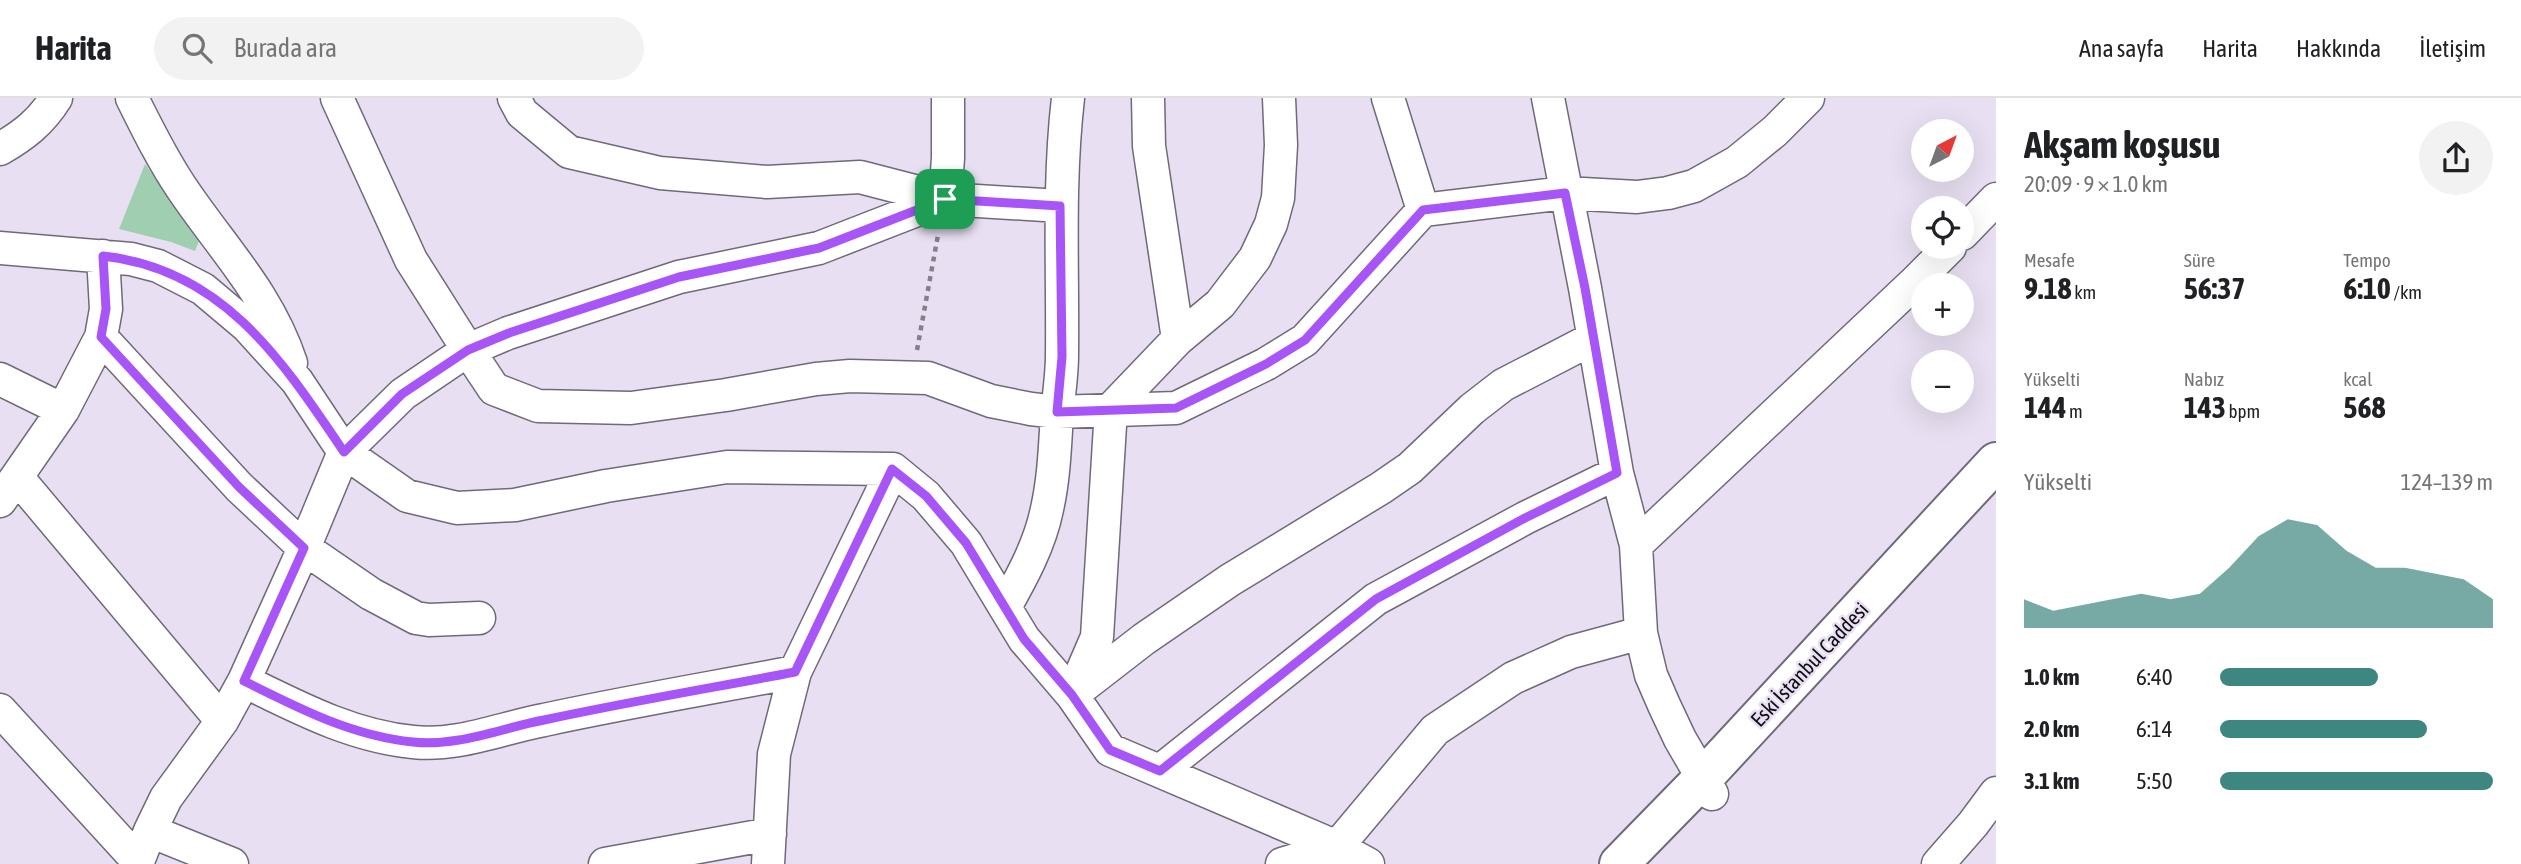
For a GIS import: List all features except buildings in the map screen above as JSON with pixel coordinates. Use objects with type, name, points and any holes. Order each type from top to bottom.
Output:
[{"type":"main road","name":"Eski İstanbul Caddesi","points":[[1648,864],[1708,786],[1996,462]]},
{"type":"main road","name":"Eski İstanbul Caddesi","points":[[1619,864],[1708,786],[1996,486]]},
{"type":"street","points":[[0,149],[44,117],[55,98]]},
{"type":"street","points":[[132,98],[182,189],[260,294],[285,346],[297,382]]},
{"type":"street","points":[[337,98],[411,260],[494,389],[538,406],[631,408],[816,379],[850,376],[912,377],[943,382],[1007,405],[1057,412],[1176,408],[1266,364],[1305,340],[1423,210],[1565,193],[1637,197],[1694,186],[1737,162],[1775,131],[1808,98]]},
{"type":"street","points":[[514,98],[522,113],[569,152],[660,173],[766,182],[860,177],[945,199],[1060,206]]},
{"type":"street","points":[[945,199],[948,158],[947,98]]},
{"type":"street","points":[[1005,607],[1023,575],[1047,512],[1053,477],[1062,357],[1060,206],[1062,146],[1068,98]]},
{"type":"street","points":[[1148,98],[1149,146],[1178,339]]},
{"type":"street","points":[[1072,695],[1097,637],[1111,409],[1178,339],[1220,304],[1255,258],[1271,224],[1278,198],[1281,145],[1279,98]]},
{"type":"street","points":[[1388,98],[1423,210]]},
{"type":"street","points":[[1548,98],[1617,473],[1636,545],[1641,634],[1651,675],[1664,705],[1708,786]]},
{"type":"street","points":[[0,710],[137,862],[166,798],[222,721],[244,681],[344,452],[402,394],[468,350],[509,333],[679,277],[819,248],[945,199]]},
{"type":"street","points":[[1974,222],[1996,199]]},
{"type":"street","points":[[0,248],[131,259],[158,266],[203,289],[247,326],[297,382],[344,452],[407,496],[457,508],[515,505],[606,486],[727,467],[892,469],[926,496],[966,543],[1024,639],[1072,695],[1110,750],[1337,847],[1368,864]]},
{"type":"street","points":[[103,256],[106,309],[101,337],[63,410],[9,489],[222,721]]},
{"type":"street","points":[[1636,545],[1938,259]]},
{"type":"street","points":[[101,337],[239,487],[304,548],[371,594],[416,618],[479,618]]},
{"type":"street","points":[[1072,695],[1144,639],[1230,580],[1410,468],[1472,409],[1503,385],[1592,339]]},
{"type":"street","points":[[0,379],[63,410]]},
{"type":"street","points":[[605,864],[769,849],[774,754],[795,672],[892,469]]},
{"type":"street","points":[[1160,771],[1376,599],[1525,518],[1617,473]]},
{"type":"street","points":[[1282,864],[1337,847],[1435,730],[1513,678],[1571,652],[1641,634]]},
{"type":"street","points":[[244,681],[315,717],[346,728],[414,742],[450,742],[600,708],[795,672]]},
{"type":"street","points":[[1938,864],[1996,793]]},
{"type":"street","points":[[150,831],[232,864]]},
{"type":"path","points":[[912,377],[945,199]]},
{"type":"green space","points":[[145,164],[199,241],[195,251],[119,229]]},
{"type":"route","points":[[1565,193],[1585,288],[1617,473],[1525,518],[1376,599],[1160,771],[1110,750],[1072,695],[1046,667],[1012,622],[966,543],[926,496],[892,469],[795,672],[600,708],[450,742],[414,742],[346,728],[315,717],[244,681],[304,548],[239,487],[101,337],[106,309],[103,256],[131,259],[180,275],[203,289],[247,326],[297,382],[344,452],[402,394],[468,350],[509,333],[679,277],[819,248],[945,199],[1060,206],[1062,357],[1057,412],[1176,408],[1266,364],[1305,340],[1423,210],[1565,193]]}]
